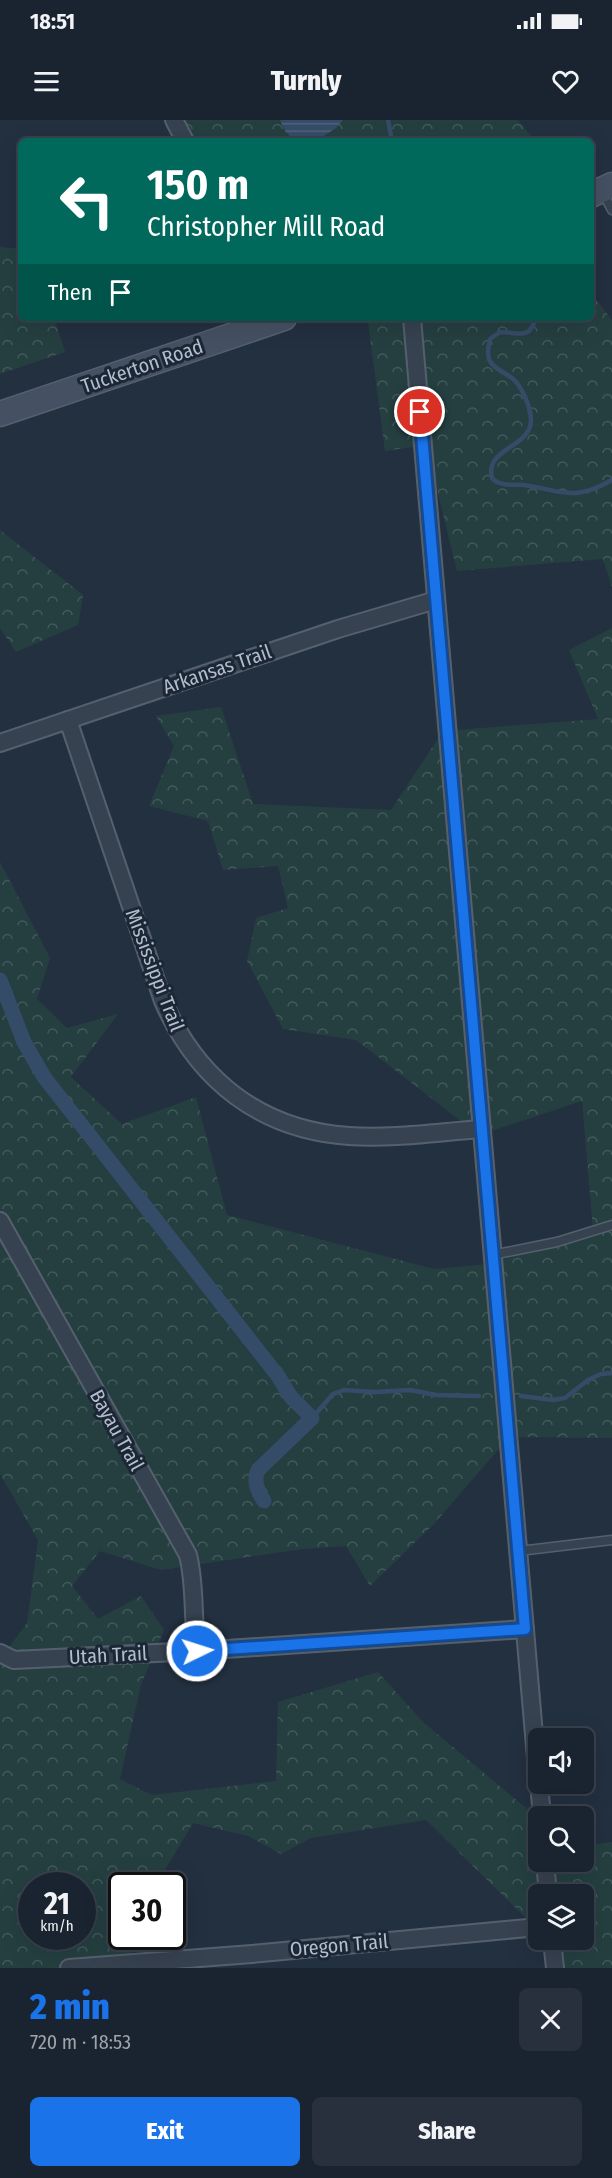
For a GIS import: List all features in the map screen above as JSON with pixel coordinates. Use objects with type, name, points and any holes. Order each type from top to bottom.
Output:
[{"type":"main road","name":"Tuckerton Road","points":[[0,414],[270,321]]},
{"type":"street","points":[[174,120],[183,138]]},
{"type":"street","points":[[412,321],[534,1728]]},
{"type":"street","name":"Arkansas Trail","points":[[0,743],[338,629],[436,600]]},
{"type":"street","name":"Mississippi Trail","points":[[68,720],[163,1001],[174,1027],[186,1046],[215,1080],[242,1101],[277,1121],[325,1134],[365,1136],[482,1129]]},
{"type":"street","name":"Bayau Trail","points":[[0,1221],[188,1555],[193,1573],[195,1603],[193,1626],[197,1651]]},
{"type":"street","name":"Utah Trail","points":[[5,1659],[197,1651],[525,1629]]},
{"type":"street","name":"Oregon Trail","points":[[69,1968],[252,1961],[528,1928]]},
{"type":"street","points":[[553,1950],[555,1968]]},
{"type":"lane","points":[[492,1255],[556,1242],[612,1225]]},
{"type":"lane","points":[[519,1551],[612,1540]]},
{"type":"green space","points":[[176,120],[518,120],[533,138],[187,138]]},
{"type":"green space","points":[[0,247],[18,249],[18,321],[55,321],[65,352],[0,374]]},
{"type":"green space","points":[[594,297],[612,320],[612,587],[603,559],[457,571],[426,445],[385,451],[368,322],[594,321]]},
{"type":"green space","points":[[0,530],[83,595],[78,625],[16,652],[0,628]]},
{"type":"green space","points":[[612,628],[612,1438],[509,1437],[434,1524],[370,1586],[346,1546],[302,1549],[161,1570],[100,1551],[72,1586],[98,1619],[141,1596],[164,1630],[141,1685],[120,1779],[152,1795],[276,1781],[278,1702],[378,1672],[423,1722],[528,1810],[528,1872],[594,1872],[594,1844],[612,1842],[612,1968],[555,1968],[550,1950],[594,1950],[594,1884],[528,1884],[528,1920],[426,1820],[311,1838],[281,1854],[248,1836],[193,1823],[164,1872],[108,1872],[108,1950],[132,1950],[128,1968],[0,1968],[0,1659],[27,1623],[38,1540],[0,1474],[0,862],[50,958],[37,999],[67,1028],[118,1014],[71,1077],[122,1124],[196,1097],[227,1215],[434,1269],[489,1264],[593,1230],[582,1101],[479,1135],[356,1040],[283,1029],[247,961],[256,918],[288,908],[278,866],[223,870],[208,821],[149,806],[174,746],[156,716],[221,707],[253,804],[391,810],[443,731],[598,719],[569,650]]},
{"type":"water","points":[[280,120],[343,120],[336,128],[321,138],[292,138],[285,131]]},
{"type":"waterway","points":[[388,120],[391,138]]},
{"type":"waterway","points":[[535,321],[526,333],[500,332],[490,339],[489,360],[519,386],[531,415],[529,429],[524,437],[495,460],[491,468],[492,478],[503,484],[524,485],[568,493],[588,491],[612,480]]},
{"type":"waterway","points":[[0,980],[24,1042],[44,1077],[278,1376],[291,1397],[312,1418],[258,1470],[257,1486],[264,1501]]},
{"type":"waterway","points":[[521,1396],[553,1400],[565,1398],[588,1380],[601,1374],[612,1373]]},
{"type":"waterway","points":[[312,1418],[333,1394],[344,1390],[375,1392],[410,1390],[436,1395],[479,1396]]},
{"type":"route","points":[[197,1651],[525,1629],[420,412]]}]
